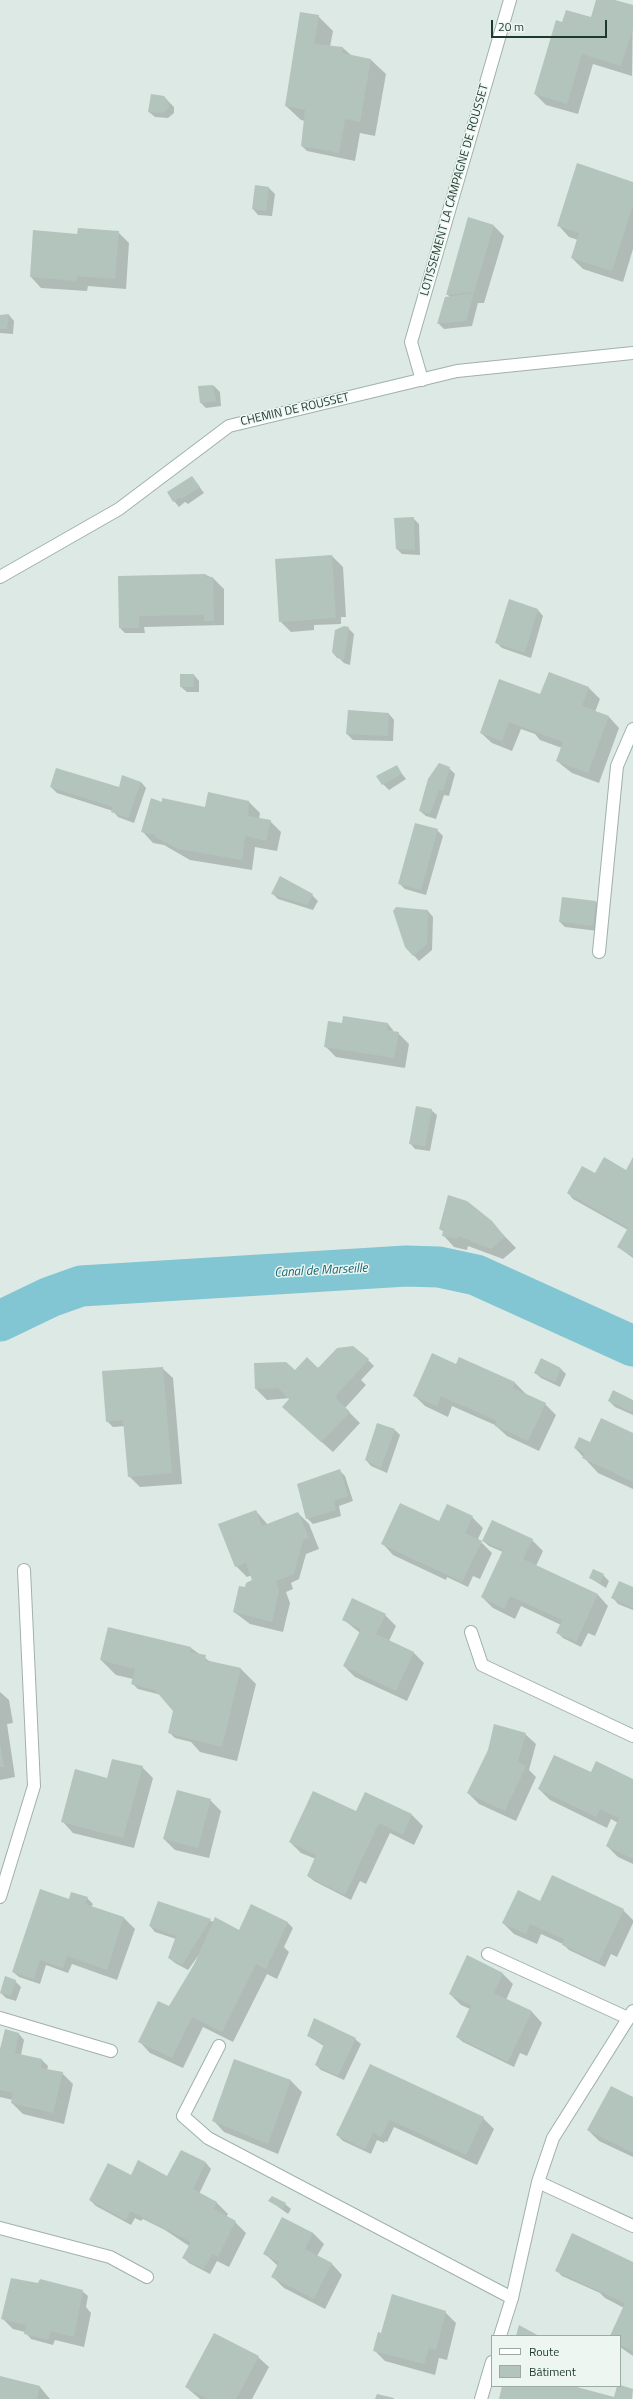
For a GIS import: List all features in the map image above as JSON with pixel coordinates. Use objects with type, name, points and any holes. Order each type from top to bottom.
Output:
[{"type":"street","name":"LOTISSEMENT LA CAMPAGNE DE ROUSSET","points":[[422,380],[411,342],[510,0]]},
{"type":"street","name":"CHEMIN DE ROUSSET","points":[[0,577],[118,509],[229,426],[457,371],[633,353]]},
{"type":"street","points":[[598,952],[617,766],[633,729]]},
{"type":"street","points":[[0,1897],[34,1786],[24,1570]]},
{"type":"street","points":[[471,1632],[482,1665],[633,1736]]},
{"type":"street","points":[[488,1954],[630,2015],[553,2138],[538,2182],[512,2298],[500,2335]]},
{"type":"street","points":[[0,2018],[111,2051]]},
{"type":"street","points":[[219,2046],[183,2116],[208,2138],[512,2298]]},
{"type":"street","points":[[538,2182],[633,2226]]},
{"type":"street","points":[[0,2228],[110,2257],[147,2277]]},
{"type":"street","points":[[481,2399],[491,2365]]},
{"type":"building","points":[[596,0],[615,0],[633,5],[633,29],[621,66],[582,54],[567,104],[534,94],[556,20],[562,22],[566,10],[591,17]]},
{"type":"building","points":[[300,12],[319,15],[314,44],[343,47],[342,53],[371,59],[360,122],[345,119],[339,153],[301,146],[305,110],[285,106]]},
{"type":"building","points":[[151,94],[164,96],[168,101],[169,107],[164,113],[148,112]]},
{"type":"building","points":[[577,163],[633,182],[633,205],[612,271],[571,258],[579,233],[557,226]]},
{"type":"building","points":[[255,185],[269,187],[266,211],[252,209]]},
{"type":"building","points":[[468,217],[494,225],[474,292],[446,295]]},
{"type":"building","points":[[78,228],[119,231],[115,279],[78,276],[76,281],[30,277],[33,230],[77,234]]},
{"type":"building","points":[[474,293],[466,321],[437,324],[445,297]]},
{"type":"building","points":[[9,314],[7,329],[0,329],[0,315]]},
{"type":"building","points":[[213,385],[216,401],[200,403],[198,386]]},
{"type":"building","points":[[192,476],[200,487],[181,499],[180,497],[173,502],[167,492]]},
{"type":"building","points":[[414,517],[415,550],[396,549],[394,518]]},
{"type":"building","points":[[332,555],[336,618],[279,622],[275,559]]},
{"type":"building","points":[[206,574],[206,577],[213,577],[214,621],[204,621],[204,615],[139,616],[139,628],[119,628],[118,576]]},
{"type":"building","points":[[509,599],[538,609],[525,653],[495,643]]},
{"type":"building","points":[[344,626],[349,627],[344,660],[337,658],[332,652],[335,630]]},
{"type":"building","points":[[549,672],[589,687],[582,706],[609,716],[588,773],[556,761],[563,742],[509,722],[502,741],[480,733],[499,679],[540,694]]},
{"type":"building","points":[[180,674],[194,674],[194,687],[180,687]]},
{"type":"building","points":[[348,710],[389,713],[388,736],[346,734]]},
{"type":"building","points":[[439,763],[450,767],[443,791],[439,790],[430,814],[419,811],[428,779]]},
{"type":"building","points":[[397,765],[402,774],[382,785],[376,776]]},
{"type":"building","points":[[56,768],[119,787],[122,775],[141,782],[128,818],[111,812],[113,807],[50,787]]},
{"type":"building","points":[[208,792],[249,801],[248,816],[271,820],[266,841],[245,836],[242,860],[178,849],[155,837],[155,835],[141,832],[151,798],[162,802],[162,798],[205,807]]},
{"type":"building","points":[[415,823],[438,829],[421,890],[398,884]]},
{"type":"building","points":[[280,876],[313,894],[307,905],[271,894]]},
{"type":"building","points":[[562,897],[596,901],[593,926],[559,922]]},
{"type":"building","points":[[396,907],[428,910],[427,944],[413,956],[405,947],[393,911]]},
{"type":"building","points":[[343,1016],[388,1023],[387,1030],[399,1032],[394,1058],[324,1047],[328,1021],[342,1023]]},
{"type":"building","points":[[416,1106],[432,1109],[425,1146],[409,1144]]},
{"type":"building","points":[[604,1157],[626,1170],[633,1157],[633,1256],[617,1247],[628,1228],[567,1193],[582,1166],[595,1173]]},
{"type":"building","points":[[448,1195],[467,1201],[492,1221],[505,1237],[491,1249],[458,1236],[457,1239],[442,1236],[443,1231],[439,1229]]},
{"type":"building","points":[[353,1346],[369,1359],[335,1397],[350,1412],[321,1442],[282,1407],[289,1399],[278,1388],[255,1389],[254,1363],[286,1362],[295,1370],[307,1357],[318,1368],[337,1348]]},
{"type":"building","points":[[432,1353],[456,1364],[459,1357],[515,1382],[513,1388],[546,1403],[528,1441],[495,1426],[497,1421],[441,1396],[437,1406],[413,1396]]},
{"type":"building","points":[[541,1358],[561,1368],[555,1382],[534,1373]]},
{"type":"building","points":[[163,1367],[172,1473],[128,1477],[123,1420],[106,1422],[102,1371]]},
{"type":"building","points":[[613,1390],[633,1400],[632,1412],[608,1401]]},
{"type":"building","points":[[601,1418],[633,1433],[633,1482],[582,1458],[585,1453],[574,1448],[579,1437],[590,1442]]},
{"type":"building","points":[[377,1423],[395,1429],[381,1468],[365,1460]]},
{"type":"building","points":[[340,1469],[348,1496],[334,1501],[336,1510],[306,1519],[297,1484]]},
{"type":"building","points":[[400,1503],[439,1521],[447,1504],[473,1516],[465,1533],[482,1541],[462,1582],[381,1544]]},
{"type":"building","points":[[256,1510],[262,1526],[298,1512],[309,1538],[303,1540],[294,1574],[276,1581],[279,1591],[272,1622],[233,1612],[239,1586],[245,1587],[246,1583],[252,1580],[246,1563],[235,1567],[218,1524]]},
{"type":"building","points":[[492,1520],[533,1539],[523,1559],[598,1594],[576,1642],[556,1633],[562,1620],[510,1596],[504,1609],[481,1597],[503,1550],[482,1541]]},
{"type":"building","points":[[593,1569],[604,1574],[600,1583],[589,1578]]},
{"type":"building","points":[[619,1581],[633,1587],[633,1608],[611,1598]]},
{"type":"building","points":[[352,1598],[386,1614],[376,1634],[414,1652],[396,1691],[343,1666],[361,1629],[342,1620]]},
{"type":"building","points":[[108,1627],[191,1647],[190,1652],[206,1655],[205,1660],[241,1668],[222,1747],[168,1733],[173,1711],[155,1690],[131,1684],[135,1669],[100,1660]]},
{"type":"building","points":[[494,1724],[526,1733],[518,1762],[526,1766],[505,1811],[467,1793],[488,1750]]},
{"type":"building","points":[[0,1743],[4,1767],[0,1767]]},
{"type":"building","points":[[554,1755],[591,1772],[596,1761],[633,1779],[633,1859],[606,1846],[619,1818],[600,1809],[596,1817],[538,1789]]},
{"type":"building","points":[[112,1759],[143,1766],[123,1838],[61,1822],[75,1769],[107,1778]]},
{"type":"building","points":[[177,1790],[211,1799],[198,1848],[163,1839]]},
{"type":"building","points":[[313,1791],[356,1811],[365,1792],[412,1814],[403,1835],[379,1823],[345,1895],[307,1876],[316,1855],[289,1842]]},
{"type":"building","points":[[552,1875],[624,1909],[599,1962],[562,1945],[564,1939],[530,1924],[526,1934],[502,1923],[518,1890],[540,1901]]},
{"type":"building","points":[[40,1889],[69,1899],[71,1892],[88,1897],[85,1904],[124,1917],[107,1970],[67,1956],[63,1968],[40,1960],[34,1979],[12,1972]]},
{"type":"building","points":[[158,1901],[211,1919],[182,1965],[168,1958],[176,1936],[149,1926]]},
{"type":"building","points":[[251,1904],[288,1922],[266,1969],[256,1964],[222,2032],[192,2017],[172,2058],[138,2042],[158,2001],[169,2006],[195,1963],[215,1917],[239,1930]]},
{"type":"building","points":[[467,1955],[503,1973],[494,1993],[532,2011],[508,2062],[456,2037],[471,2005],[449,1994]]},
{"type":"building","points":[[5,1976],[16,1980],[11,1996],[0,1993]]},
{"type":"building","points":[[314,2018],[356,2038],[338,2076],[315,2065],[324,2044],[307,2036]]},
{"type":"building","points":[[5,2029],[19,2033],[15,2053],[42,2059],[41,2068],[63,2072],[53,2113],[11,2103],[13,2093],[0,2090],[0,2049]]},
{"type":"building","points":[[234,2059],[291,2080],[268,2144],[212,2121]]},
{"type":"building","points":[[370,2064],[484,2117],[466,2155],[390,2120],[381,2137],[373,2133],[365,2149],[336,2135]]},
{"type":"building","points":[[611,2086],[633,2097],[633,2153],[587,2130]]},
{"type":"building","points":[[181,2150],[206,2162],[193,2189],[217,2202],[214,2209],[236,2221],[218,2257],[212,2254],[204,2269],[182,2258],[191,2242],[130,2211],[126,2220],[89,2200],[108,2163],[131,2175],[138,2160],[167,2176]]},
{"type":"building","points":[[272,2196],[286,2203],[283,2209],[268,2201]]},
{"type":"building","points":[[282,2217],[313,2233],[305,2249],[332,2263],[314,2299],[271,2277],[279,2262],[263,2254]]},
{"type":"building","points":[[572,2233],[633,2262],[633,2351],[621,2345],[621,2335],[610,2335],[625,2303],[555,2271]]},
{"type":"building","points":[[11,2278],[38,2283],[40,2279],[83,2290],[74,2337],[51,2331],[48,2340],[24,2334],[26,2325],[1,2319]]},
{"type":"building","points":[[392,2294],[446,2311],[436,2350],[429,2348],[424,2364],[373,2351],[378,2332],[381,2333]]},
{"type":"building","points":[[519,2325],[537,2335],[516,2335]]},
{"type":"building","points":[[214,2333],[259,2356],[236,2399],[208,2399],[185,2387]]},
{"type":"building","points":[[0,2376],[40,2386],[37,2399],[0,2399]]},
{"type":"building","points":[[621,2385],[633,2389],[632,2399],[499,2399],[502,2387],[577,2387],[614,2397],[617,2387],[621,2387]]},
{"type":"building","points":[[377,2394],[394,2398],[394,2399],[375,2399]]},
{"type":"waterway","name":"Canal de Marseille","points":[[0,1321],[50,1297],[81,1286],[406,1266],[439,1267],[476,1275],[633,1346]]}]
